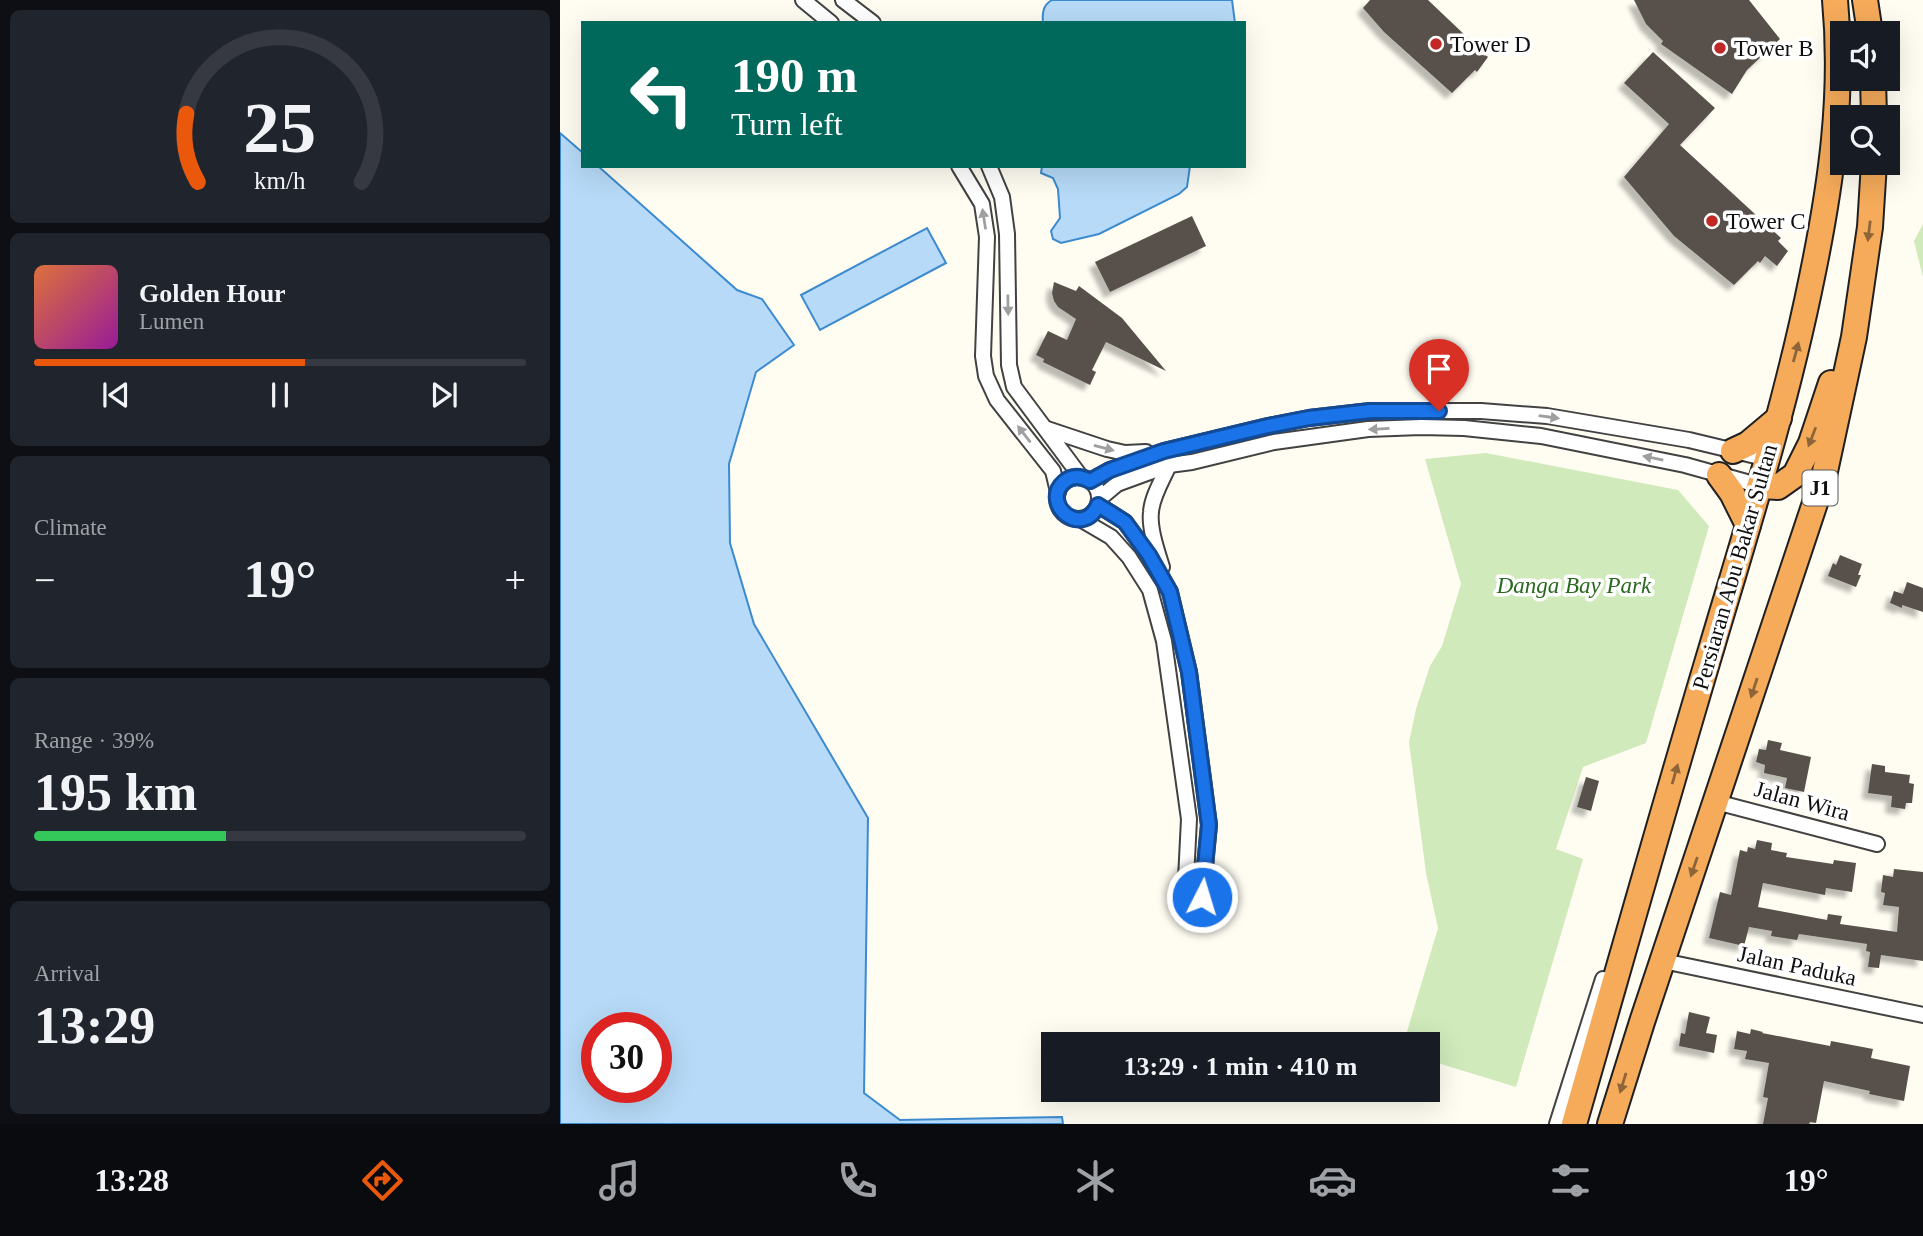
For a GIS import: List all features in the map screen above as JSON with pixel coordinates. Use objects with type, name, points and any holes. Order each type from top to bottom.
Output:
[{"type":"highway","name":"Persiaran Abu Bakar Sultan","points":[[1574,1124],[1799,344],[1826,209],[1837,121],[1839,77],[1835,0]]},
{"type":"highway","points":[[1865,0],[1868,21]]},
{"type":"highway","name":"J1","points":[[1610,1124],[1824,476],[1854,337],[1870,227],[1873,175]]},
{"type":"highway","points":[[1760,486],[1778,487],[1795,475],[1811,443],[1863,278]]},
{"type":"highway","points":[[1733,451],[1748,444],[1779,418]]},
{"type":"highway","points":[[1764,658],[1800,516],[1802,494],[1795,475],[1768,459]]},
{"type":"highway","points":[[1719,475],[1732,493],[1748,525]]},
{"type":"street","points":[[803,0],[829,21]]},
{"type":"street","points":[[843,0],[870,21]]},
{"type":"street","points":[[960,168],[982,204],[987,237],[983,356],[986,376],[997,400],[1053,471],[1058,503],[1064,513],[1111,537],[1129,557],[1150,590],[1164,641],[1189,820],[1185,899]]},
{"type":"street","points":[[990,168],[1002,197],[1007,234],[1009,365],[1014,387],[1086,479],[1097,489],[1099,502],[1125,522],[1149,555],[1170,592]]},
{"type":"street","points":[[1058,492],[1060,486],[1069,479],[1086,479],[1110,470],[1167,458],[1268,426],[1370,411],[1481,411],[1546,416],[1689,440],[1768,459]]},
{"type":"street","points":[[1046,428],[1082,442],[1125,453],[1192,462],[1274,442],[1368,429],[1464,428],[1541,436],[1685,465],[1760,486]]},
{"type":"street","points":[[1082,520],[1092,514],[1116,484],[1167,458]]},
{"type":"street","points":[[1167,458],[1150,512],[1155,544],[1170,592],[1189,672],[1209,825],[1202,897]]},
{"type":"street","name":"Jalan Wira","points":[[1716,802],[1877,844]]},
{"type":"street","points":[[1557,1124],[1622,922],[1650,862]]},
{"type":"street","name":"Jalan Paduka","points":[[1663,961],[1923,1015]]},
{"type":"green space","points":[[1923,224],[1923,277],[1914,241]]},
{"type":"green space","name":"Danga Bay Park","points":[[1486,453],[1678,490],[1709,526],[1646,743],[1583,767],[1556,849],[1583,859],[1516,1087],[1440,1064],[1440,1032],[1407,1032],[1438,928],[1426,873],[1409,742],[1430,666],[1442,646],[1461,584],[1425,459]]},
{"type":"water","points":[[1052,0],[1232,0],[1235,21],[1043,21],[1047,4]]},
{"type":"water","points":[[560,133],[581,151],[581,168],[600,168],[737,290],[762,299],[794,345],[756,372],[729,464],[730,543],[754,624],[868,818],[864,1093],[900,1120],[1062,1117],[1063,1124],[560,1124]]},
{"type":"water","points":[[1042,168],[1190,168],[1187,187],[1179,194],[1099,234],[1061,243],[1053,239],[1051,231],[1060,218],[1058,189],[1053,178],[1041,173]]},
{"type":"water","points":[[927,228],[946,263],[820,330],[801,295]]},
{"type":"building","name":"Tower D","points":[[1370,0],[1428,0],[1488,57],[1477,72],[1475,70],[1452,93],[1384,32],[1363,8]]},
{"type":"building","name":"Tower B","points":[[1634,0],[1749,0],[1780,39],[1747,70],[1732,94],[1661,44],[1663,41],[1646,24]]},
{"type":"building","name":"Tower C","points":[[1653,52],[1715,108],[1680,145],[1781,238],[1778,241],[1788,251],[1777,266],[1765,256],[1734,285],[1674,236],[1624,177],[1669,124],[1624,83]]},
{"type":"building","points":[[1192,216],[1206,246],[1110,292],[1095,262]]},
{"type":"building","points":[[1054,282],[1076,291],[1079,286],[1122,318],[1166,371],[1106,342],[1092,370],[1096,372],[1090,385],[1043,362],[1044,359],[1036,355],[1048,331],[1067,340],[1076,319],[1058,307],[1054,301]]},
{"type":"building","points":[[1840,555],[1862,564],[1856,587],[1828,576],[1833,563],[1836,565]]},
{"type":"building","points":[[1907,582],[1923,588],[1923,612],[1890,603],[1894,591],[1903,594]]},
{"type":"building","points":[[1768,740],[1782,743],[1780,750],[1811,757],[1804,792],[1785,788],[1787,778],[1764,773],[1765,765],[1756,762],[1759,749],[1766,750]]},
{"type":"building","points":[[1872,764],[1885,766],[1885,772],[1910,775],[1909,783],[1914,784],[1912,803],[1906,803],[1905,809],[1891,807],[1892,796],[1868,793]]},
{"type":"building","points":[[1586,777],[1599,781],[1591,811],[1577,807]]},
{"type":"building","points":[[1757,840],[1772,843],[1771,850],[1787,853],[1786,857],[1833,864],[1834,860],[1856,863],[1852,892],[1826,888],[1825,895],[1763,883],[1758,907],[1827,920],[1828,914],[1842,916],[1840,924],[1897,932],[1899,907],[1883,905],[1883,875],[1893,877],[1894,869],[1923,872],[1923,961],[1881,955],[1879,968],[1868,967],[1870,952],[1866,951],[1867,944],[1799,934],[1797,940],[1771,936],[1772,931],[1749,927],[1744,946],[1709,938],[1720,892],[1731,895],[1740,850],[1747,852],[1748,847],[1755,849]]},
{"type":"building","points":[[1689,1012],[1710,1017],[1706,1033],[1717,1035],[1714,1053],[1679,1046],[1681,1033],[1685,1034]]},
{"type":"building","points":[[1751,1029],[1830,1046],[1831,1041],[1873,1049],[1871,1058],[1910,1066],[1904,1101],[1824,1081],[1816,1123],[1763,1124],[1768,1098],[1763,1097],[1769,1063],[1745,1059],[1747,1051],[1734,1049],[1737,1031],[1750,1034]]},
{"type":"place","name":"Tower D","points":[[1436,44]]},
{"type":"place","name":"Tower B","points":[[1720,48]]},
{"type":"place","name":"Tower C","points":[[1712,221]]},
{"type":"route","points":[[1202,897],[1209,825],[1189,672],[1170,592],[1149,555],[1125,522],[1098,505],[1092,514],[1082,520],[1069,517],[1060,509],[1058,503],[1060,486],[1072,478],[1081,477],[1090,481],[1110,470],[1164,451],[1268,426],[1370,411],[1439,411]]}]
